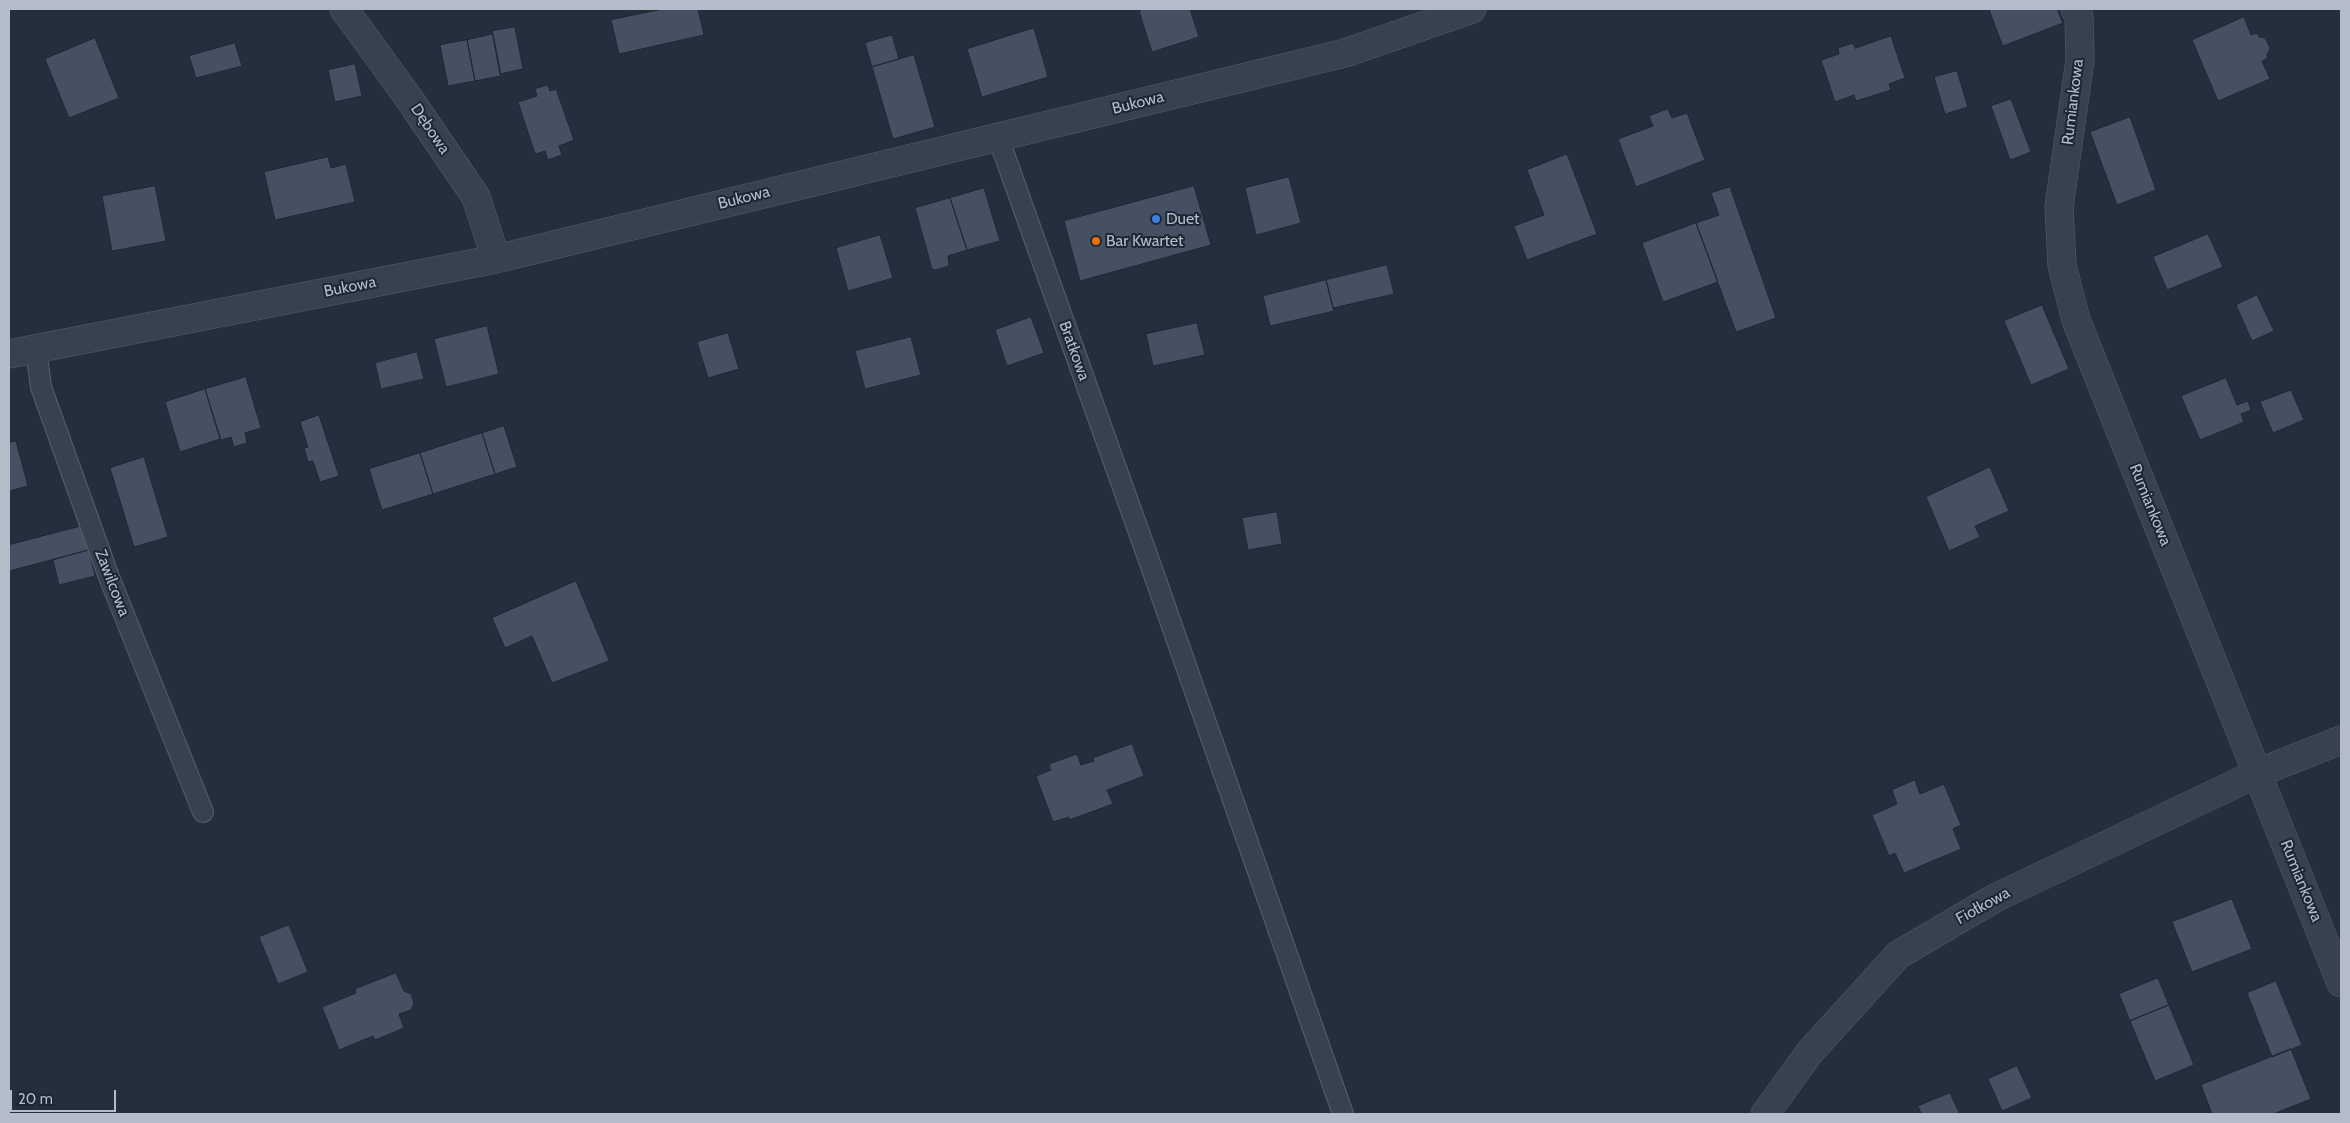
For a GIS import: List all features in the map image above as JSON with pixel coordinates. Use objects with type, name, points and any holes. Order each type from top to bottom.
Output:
[{"type":"street","name":"Dębowa","points":[[344,9],[408,96],[476,197],[496,259]]},
{"type":"street","name":"Bukowa","points":[[9,354],[496,259],[1345,52],[1472,9]]},
{"type":"street","name":"Rumiankowa","points":[[2075,9],[2079,17],[2080,60],[2058,207],[2062,265],[2076,320],[2341,982]]},
{"type":"street","name":"Fiołkowa","points":[[1766,1114],[1810,1052],[1898,955],[1995,898],[2258,773],[2341,740]]},
{"type":"lane","name":"Bratkowa","points":[[998,137],[1343,1114]]},
{"type":"lane","name":"Zawilcowa","points":[[36,349],[41,388],[109,577],[203,812]]},
{"type":"building","points":[[663,9],[698,9],[704,35],[619,54],[611,20]]},
{"type":"building","points":[[1144,9],[1190,9],[1199,37],[1152,52],[1139,11]]},
{"type":"building","points":[[1989,9],[2057,9],[2063,23],[2003,46]]},
{"type":"building","points":[[2244,17],[2251,35],[2257,33],[2259,37],[2265,38],[2270,48],[2267,55],[2268,58],[2262,61],[2270,79],[2218,101],[2192,40]]},
{"type":"building","points":[[515,27],[523,69],[500,74],[492,31]]},
{"type":"building","points":[[1034,28],[1048,77],[982,97],[967,49]]},
{"type":"building","points":[[493,34],[501,76],[475,81],[467,40]]},
{"type":"building","points":[[892,35],[899,59],[872,67],[865,43]]},
{"type":"building","points":[[1891,36],[1905,78],[1889,84],[1891,90],[1856,101],[1854,95],[1835,102],[1821,60],[1839,54],[1838,48],[1853,43],[1855,48]]},
{"type":"building","points":[[95,38],[119,98],[69,118],[45,59]]},
{"type":"building","points":[[467,40],[475,81],[448,86],[440,45]]},
{"type":"building","points":[[235,43],[242,66],[196,78],[189,56]]},
{"type":"building","points":[[914,55],[935,127],[893,139],[872,67]]},
{"type":"building","points":[[355,64],[362,96],[335,102],[328,70]]},
{"type":"building","points":[[1957,71],[1968,107],[1945,114],[1934,77]]},
{"type":"building","points":[[548,85],[550,91],[556,89],[574,140],[559,146],[562,155],[548,160],[545,151],[535,154],[518,102],[537,96],[535,89]]},
{"type":"building","points":[[2011,99],[2031,152],[2010,160],[1991,106]]},
{"type":"building","points":[[1668,109],[1672,118],[1687,113],[1705,160],[1636,187],[1618,139],[1653,126],[1649,116]]},
{"type":"building","points":[[2130,117],[2156,190],[2117,205],[2090,132]]},
{"type":"building","points":[[1567,154],[1597,234],[1527,260],[1514,226],[1544,215],[1527,170]]},
{"type":"building","points":[[328,157],[331,168],[346,164],[355,202],[275,220],[264,172]]},
{"type":"building","points":[[1289,177],[1301,223],[1256,235],[1245,188]]},
{"type":"building","points":[[155,186],[166,241],[112,251],[102,196]]},
{"type":"building","points":[[1194,186],[1211,245],[1080,281],[1064,221]]},
{"type":"building","points":[[1730,187],[1776,318],[1736,332],[1696,223],[1719,215],[1711,193]]},
{"type":"building","points":[[984,188],[1000,241],[967,250],[950,198]]},
{"type":"building","points":[[950,198],[967,250],[948,256],[949,266],[935,270],[932,269],[915,208]]},
{"type":"building","points":[[1696,223],[1718,282],[1663,302],[1642,243]]},
{"type":"building","points":[[2208,234],[2223,267],[2167,290],[2153,257]]},
{"type":"building","points":[[880,235],[893,278],[848,291],[836,248]]},
{"type":"building","points":[[1387,265],[1394,294],[1333,308],[1326,280]]},
{"type":"building","points":[[1326,280],[1334,311],[1270,326],[1263,296]]},
{"type":"building","points":[[2257,295],[2274,331],[2252,341],[2236,305]]},
{"type":"building","points":[[2042,305],[2069,369],[2031,385],[2004,321]]},
{"type":"building","points":[[1031,317],[1044,353],[1007,366],[995,330]]},
{"type":"building","points":[[1197,323],[1205,355],[1153,366],[1146,334]]},
{"type":"building","points":[[487,326],[499,374],[446,387],[434,339]]},
{"type":"building","points":[[728,333],[739,369],[708,378],[697,342]]},
{"type":"building","points":[[911,337],[921,375],[865,389],[855,351]]},
{"type":"building","points":[[417,352],[424,379],[381,389],[375,363]]},
{"type":"building","points":[[246,377],[261,428],[245,433],[247,443],[234,447],[231,437],[221,440],[205,389]]},
{"type":"building","points":[[2226,378],[2237,405],[2248,401],[2251,410],[2241,414],[2244,422],[2200,440],[2181,396]]},
{"type":"building","points":[[205,389],[220,439],[180,452],[165,402]]},
{"type":"building","points":[[2291,390],[2304,420],[2273,433],[2260,402]]},
{"type":"building","points":[[319,415],[339,476],[320,482],[313,461],[308,462],[304,448],[308,447],[300,422]]},
{"type":"building","points":[[504,426],[517,467],[495,474],[482,433]]},
{"type":"building","points":[[482,433],[495,474],[433,494],[420,453]]},
{"type":"building","points":[[16,441],[28,486],[9,491],[9,443]]},
{"type":"building","points":[[420,453],[433,494],[382,510],[369,469]]},
{"type":"building","points":[[144,457],[168,537],[134,547],[110,468]]},
{"type":"building","points":[[1990,467],[2009,511],[1975,526],[1980,537],[1949,551],[1926,497]]},
{"type":"building","points":[[1277,512],[1282,544],[1248,550],[1242,518]]},
{"type":"building","points":[[82,526],[89,550],[9,571],[9,545]]},
{"type":"building","points":[[89,550],[95,576],[59,585],[53,560]]},
{"type":"building","points":[[576,581],[609,660],[611,660],[552,683],[532,636],[505,648],[492,618]]},
{"type":"building","points":[[1132,744],[1144,776],[1107,790],[1113,804],[1069,820],[1069,817],[1053,822],[1036,776],[1051,770],[1049,764],[1077,754],[1081,765],[1094,761],[1093,758]]},
{"type":"building","points":[[1915,780],[1920,794],[1944,784],[1961,825],[1953,829],[1961,849],[1904,873],[1895,853],[1889,856],[1872,815],[1897,804],[1892,790]]},
{"type":"building","points":[[2232,899],[2252,949],[2192,972],[2172,922]]},
{"type":"building","points":[[289,925],[308,972],[278,984],[259,937]]},
{"type":"building","points":[[396,973],[404,991],[411,994],[414,1003],[411,1010],[399,1014],[404,1028],[375,1040],[373,1036],[339,1050],[322,1007],[356,993],[355,989]]},
{"type":"building","points":[[2158,978],[2169,1005],[2130,1021],[2119,994]]},
{"type":"building","points":[[2276,981],[2302,1045],[2272,1057],[2247,993]]},
{"type":"building","points":[[2169,1005],[2194,1065],[2155,1081],[2130,1021]]},
{"type":"building","points":[[2291,1049],[2311,1099],[2273,1114],[2212,1114],[2201,1085]]},
{"type":"building","points":[[2017,1066],[2032,1098],[2002,1111],[1988,1079]]},
{"type":"building","points":[[1950,1093],[1960,1114],[1918,1114],[1921,1113],[1918,1106]]},
{"type":"place","name":"Duet","points":[[1156,219]]},
{"type":"place","name":"Bar Kwartet","points":[[1096,241]]}]
